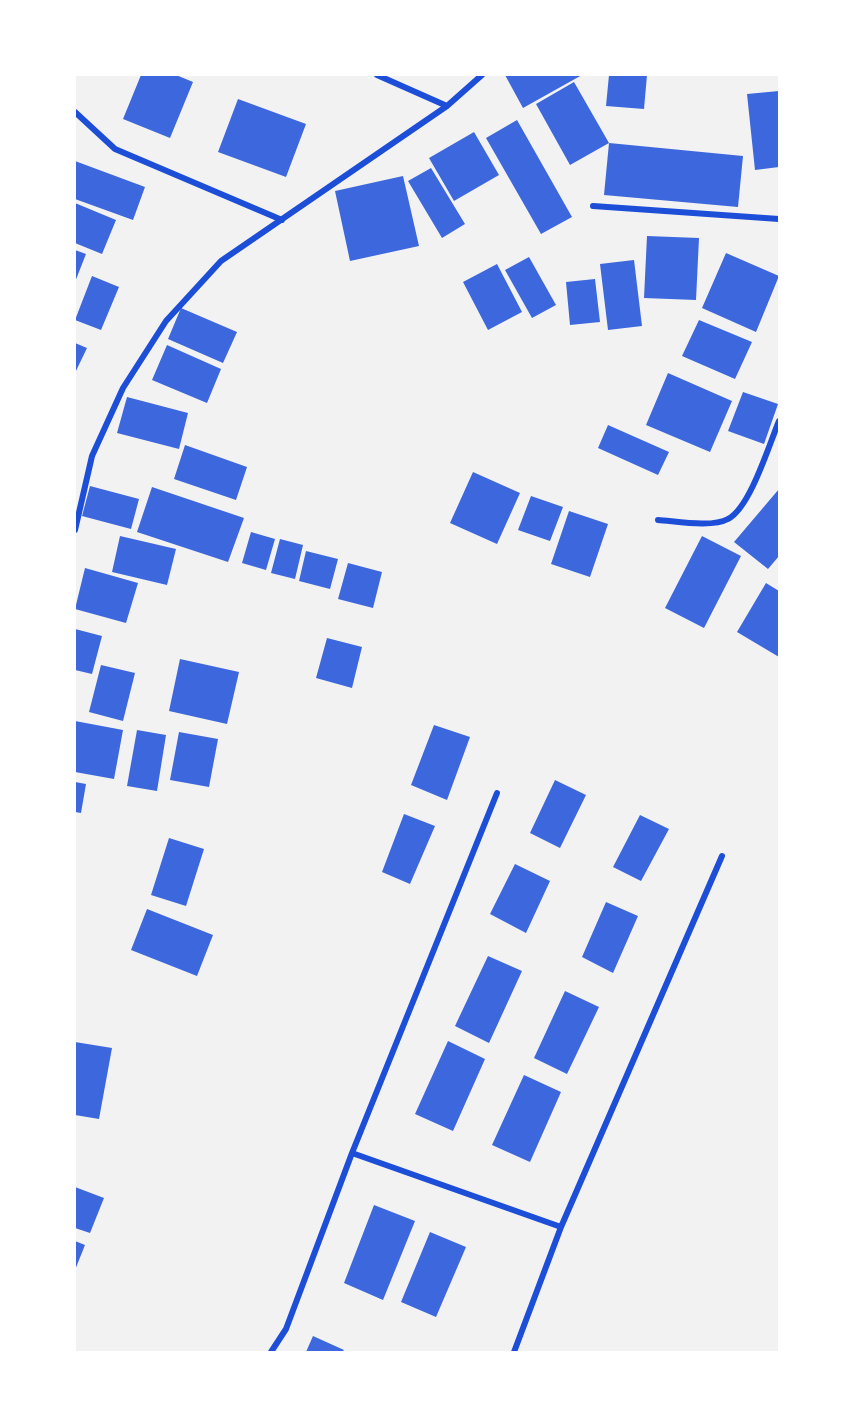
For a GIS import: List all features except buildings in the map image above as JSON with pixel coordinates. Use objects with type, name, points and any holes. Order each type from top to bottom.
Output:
[{"type":"street","points":[[377,75],[447,106]]},
{"type":"street","points":[[75,530],[92,456],[123,388],[166,321],[221,261],[447,106],[482,75]]},
{"type":"street","points":[[75,112],[115,149],[282,220]]},
{"type":"street","points":[[592,206],[779,219]]},
{"type":"street","points":[[658,519],[701,524],[728,519],[748,498],[779,421]]},
{"type":"street","points":[[271,1352],[286,1329],[352,1153],[497,794]]},
{"type":"street","points":[[514,1352],[561,1227],[722,856]]},
{"type":"street","points":[[352,1153],[561,1227]]}]
